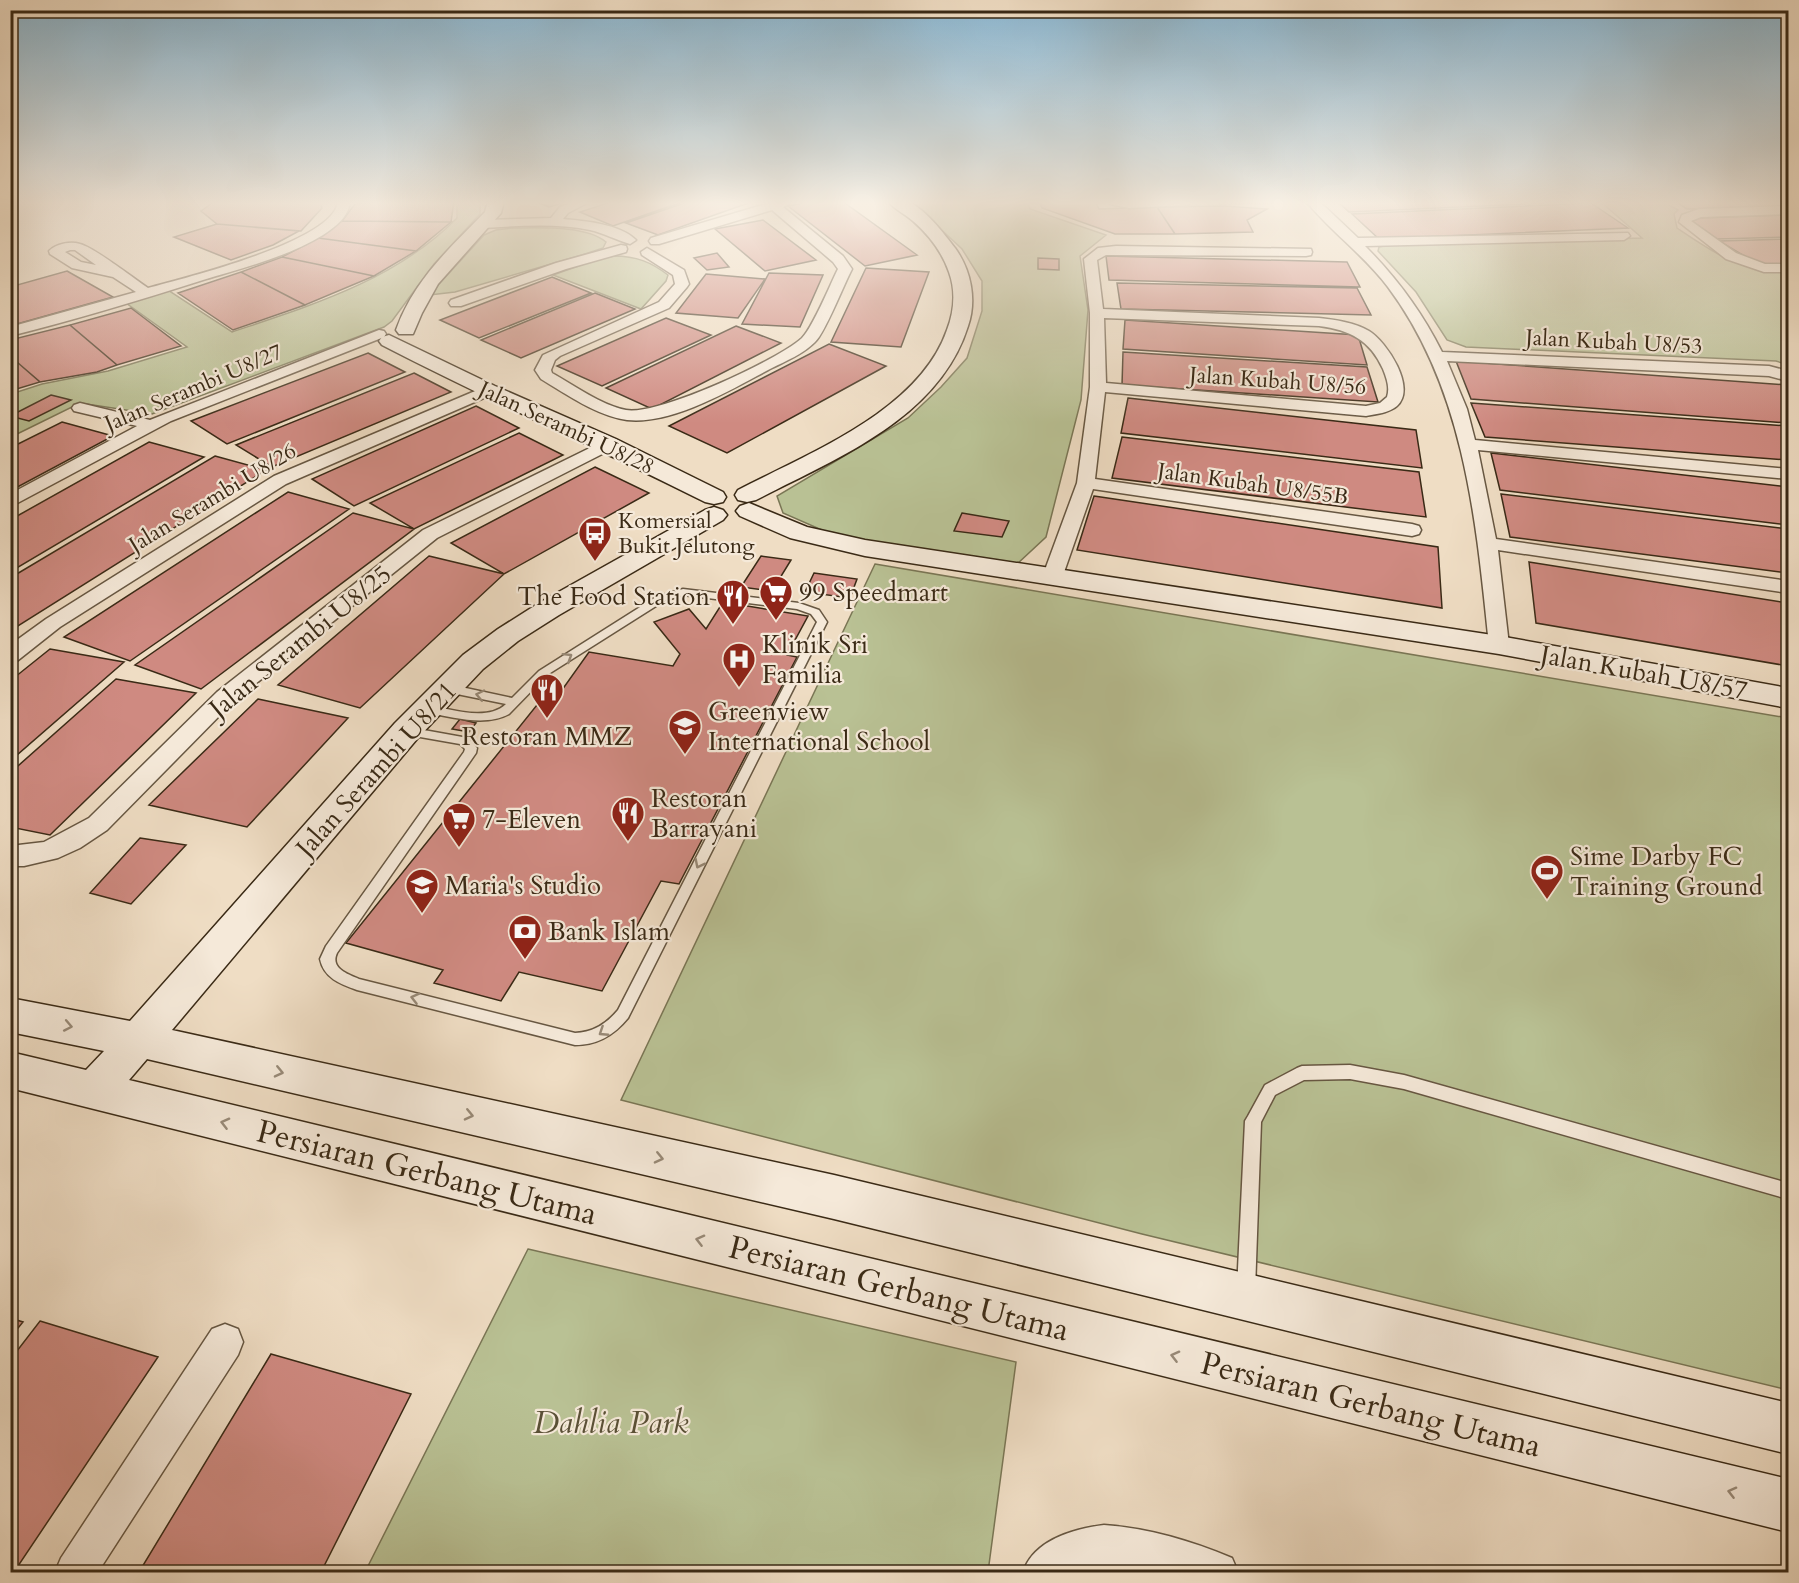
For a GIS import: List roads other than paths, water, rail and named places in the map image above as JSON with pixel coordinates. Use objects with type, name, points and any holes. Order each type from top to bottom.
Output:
[{"type":"street","points":[[116,275],[146,293]]},
{"type":"street","points":[[10,332],[205,275]]},
{"type":"street","points":[[394,333],[424,288],[436,275]]},
{"type":"street","points":[[456,303],[536,275]]},
{"type":"street","points":[[679,275],[682,278],[681,284],[672,298],[664,305],[555,353],[548,358],[543,370],[546,376],[618,412],[635,416],[674,410],[795,350],[810,339],[842,275]]},
{"type":"street","points":[[714,506],[727,492],[748,503],[859,435],[911,398],[931,377],[948,353],[959,331],[965,295],[961,275]]},
{"type":"street","points":[[1052,578],[1086,483],[1098,387],[1097,313],[1091,275]]},
{"type":"street","points":[[1384,275],[1438,356],[1461,414],[1482,508],[1499,645]]},
{"type":"street","name":"Jalan Kubah U8/56","points":[[1097,313],[1319,322],[1339,325],[1365,334],[1373,340],[1380,349],[1397,387],[1396,396],[1391,403],[1366,411],[1098,387]]},
{"type":"street","name":"Jalan Serambi U8/27","points":[[10,502],[152,425],[332,353],[394,333]]},
{"type":"street","name":"Jalan Serambi U8/28","points":[[394,333],[421,358],[487,391],[608,444],[714,506]]},
{"type":"street","name":"Jalan Kubah U8/53","points":[[1438,356],[1769,371],[1788,376]]},
{"type":"street","name":"Jalan Serambi U8/26","points":[[10,656],[53,623],[280,480],[487,391]]},
{"type":"street","points":[[80,408],[152,425]]},
{"type":"street","name":"Jalan Serambi U8/25","points":[[10,856],[49,851],[71,841],[98,824],[225,697],[430,534],[608,444]]},
{"type":"street","points":[[1468,444],[1788,474]]},
{"type":"street","name":"Jalan Kubah U8/55B","points":[[1086,483],[1412,530]]},
{"type":"street","name":"Jalan Kubah U8/57","points":[[748,503],[774,524],[823,540],[1052,578],[1499,645],[1788,698]]},
{"type":"street","name":"Jalan Serambi U8/21","points":[[95,1090],[426,709],[473,662],[508,635],[714,506]]},
{"type":"street","points":[[1487,543],[1788,587]]},
{"type":"street","points":[[10,1015],[138,1041],[834,1197],[1788,1429]]},
{"type":"street","name":"Persiaran Gerbang Utama","points":[[10,1070],[1788,1506]]},
{"type":"street","points":[[75,1572],[225,1342]]},
{"type":"street","points":[[1043,1572],[1052,1562],[1076,1549],[1101,1543],[1122,1545],[1218,1572]]},
{"type":"lane","points":[[683,592],[799,606],[809,608],[821,617],[822,622],[624,1014],[596,1037],[575,1039],[357,984],[342,978],[329,968],[327,959],[331,950],[470,753],[471,748],[464,741],[426,709],[489,717],[505,711],[533,682],[557,663],[660,599],[675,593],[683,592]]},
{"type":"lane","points":[[426,709],[514,702]]},
{"type":"lane","points":[[1246,1297],[1253,1121],[1270,1090],[1302,1073],[1350,1072],[1404,1082],[1788,1191]]},
{"type":"place","name":"Komersial Bukit Jelutong","points":[[595,562]]},
{"type":"place","name":"99 Speedmart","points":[[776,621]]},
{"type":"place","name":"The Food Station","points":[[733,625]]},
{"type":"place","name":"Klinik Sri Familia","points":[[739,688]]},
{"type":"place","name":"Restoran MMZ","points":[[547,719]]},
{"type":"place","name":"Greenview International School","points":[[685,755]]},
{"type":"place","name":"Restoran Barrayani","points":[[628,842]]},
{"type":"place","name":"7-Eleven","points":[[459,848]]},
{"type":"place","name":"Sime Darby FC Training Ground","points":[[1547,900]]},
{"type":"place","name":"Maria's Studio","points":[[422,914]]},
{"type":"place","name":"Bank Islam","points":[[525,960]]},
{"type":"park label","name":"Dahlia Park","points":[[611,1422]]}]
